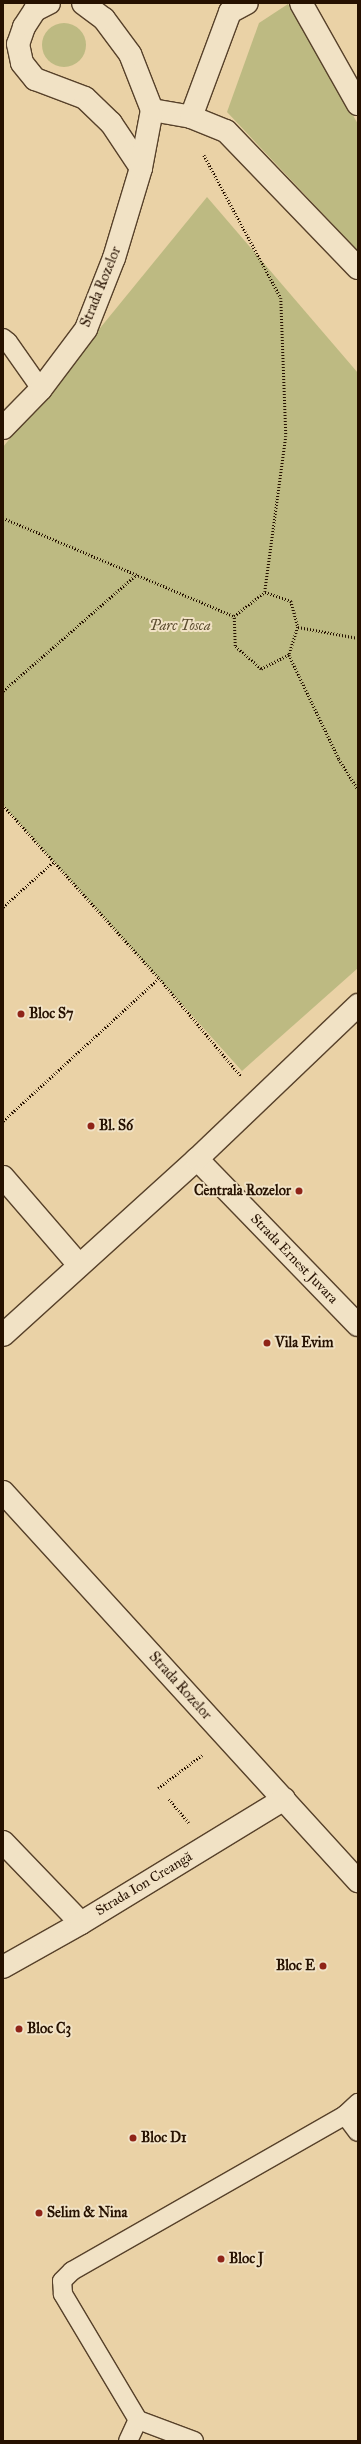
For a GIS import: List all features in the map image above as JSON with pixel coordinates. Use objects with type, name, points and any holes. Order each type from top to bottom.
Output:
[{"type":"street","points":[[49,3],[35,10],[24,26],[18,44],[22,63],[35,79],[84,98],[111,123],[140,168]]},
{"type":"street","points":[[83,3],[104,19],[130,54],[152,110],[191,117],[226,131],[358,268]]},
{"type":"street","points":[[191,117],[230,12],[247,3]]},
{"type":"street","points":[[301,3],[358,104]]},
{"type":"street","name":"Strada Rozelor","points":[[3,428],[41,388],[86,329],[114,258],[140,168],[152,110]]},
{"type":"street","points":[[3,1335],[197,1159],[259,1098],[358,1005]]},
{"type":"street","name":"Strada Ernest Juvara","points":[[197,1159],[358,1325]]},
{"type":"street","points":[[3,1177],[79,1265]]},
{"type":"street","name":"Strada Rozelor","points":[[3,1492],[358,1881]]},
{"type":"street","name":"Strada Ion Creangă","points":[[3,1967],[81,1923],[284,1799]]},
{"type":"street","points":[[3,1842],[81,1923]]},
{"type":"lane","points":[[3,338],[8,342],[41,388]]},
{"type":"lane","points":[[194,2441],[138,2420],[63,2294],[62,2281],[79,2268],[345,2115],[358,2103]]},
{"type":"lane","points":[[345,2115],[358,2132]]},
{"type":"lane","points":[[128,2441],[138,2420]]},
{"type":"path","points":[[191,117],[208,166],[281,298],[286,436],[265,592],[234,616]]},
{"type":"path","points":[[3,518],[234,616]]},
{"type":"path","points":[[3,691],[138,574]]},
{"type":"path","points":[[265,592],[291,601],[298,627],[289,655],[339,759],[358,789]]},
{"type":"path","points":[[234,616],[235,646],[261,669],[289,655]]},
{"type":"path","points":[[298,627],[358,638]]},
{"type":"path","points":[[3,805],[159,978],[259,1098]]},
{"type":"path","points":[[3,908],[54,861]]},
{"type":"path","points":[[3,1121],[159,978]]},
{"type":"path","points":[[158,1788],[206,1752]]},
{"type":"path","points":[[168,1799],[187,1820]]},
{"type":"green space","points":[[288,4],[358,124],[358,251],[227,112],[259,23]]},
{"type":"green space","points":[[60,23],[68,23],[73,24],[80,29],[85,36],[85,54],[80,61],[73,66],[60,67],[52,64],[45,57],[42,49],[42,41],[45,33],[52,26]]},
{"type":"green space","name":"Parc Tosca","points":[[207,197],[358,373],[358,968],[242,1071],[3,805],[3,447]]},
{"type":"place","name":"Bloc S7","points":[[21,1014]]},
{"type":"place","name":"Bl. S6","points":[[91,1126]]},
{"type":"place","name":"Centrala Rozelor","points":[[299,1191]]},
{"type":"place","name":"Vila Evim","points":[[267,1343]]},
{"type":"place","name":"Bloc E","points":[[323,1966]]},
{"type":"place","name":"Bloc C3","points":[[19,2029]]},
{"type":"place","name":"Bloc D1","points":[[133,2138]]},
{"type":"place","name":"Selim & Nina","points":[[39,2213]]},
{"type":"place","name":"Bloc J","points":[[221,2259]]}]
